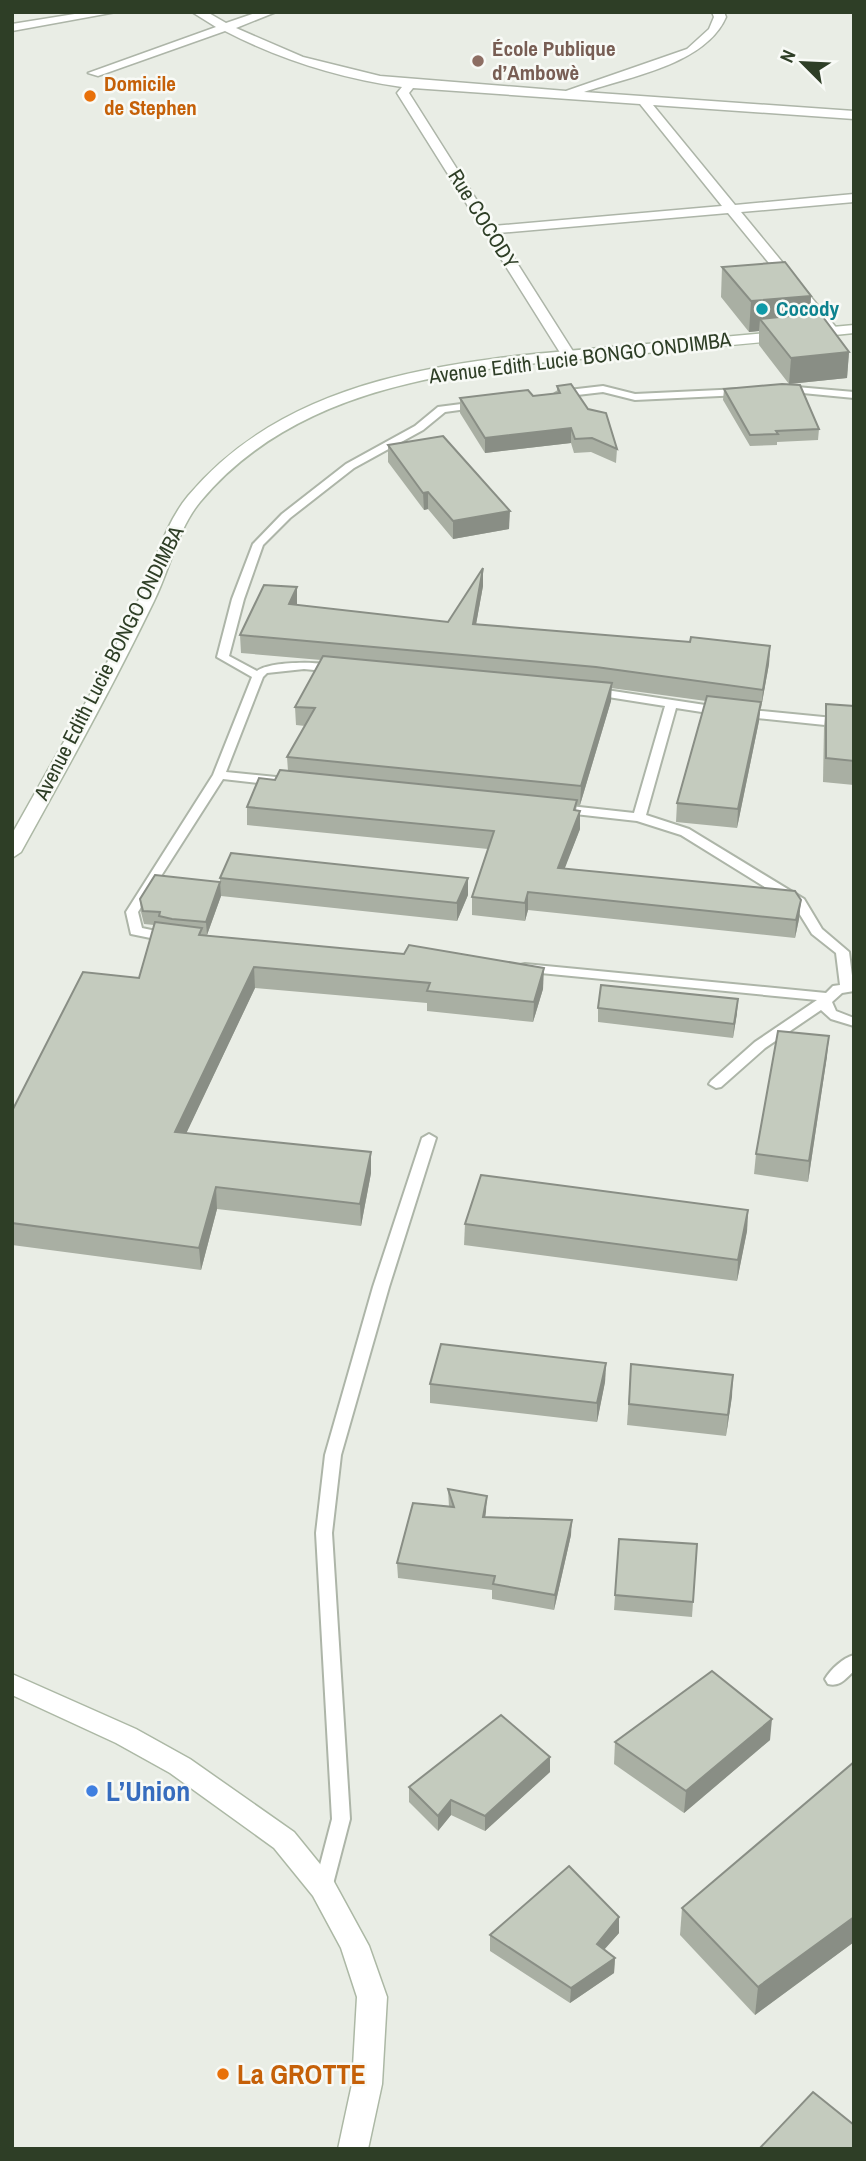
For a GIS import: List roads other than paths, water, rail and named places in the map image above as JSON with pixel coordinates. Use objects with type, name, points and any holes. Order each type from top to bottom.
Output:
[{"type":"street","points":[[12,28],[110,12]]},
{"type":"street","points":[[198,12],[227,30],[286,57],[313,66],[410,84],[854,115]]},
{"type":"street","points":[[94,73],[227,30],[270,12]]},
{"type":"street","points":[[566,94],[691,51],[714,31],[720,17],[718,12]]},
{"type":"street","name":"Rue COCODY","points":[[410,84],[403,93],[569,356]]},
{"type":"street","points":[[644,102],[832,331]]},
{"type":"street","points":[[490,230],[854,198]]},
{"type":"street","name":"Avenue Edith Lucie BONGO ONDIMBA","points":[[12,852],[142,607],[192,502],[219,472],[244,450],[285,424],[333,402],[384,384],[467,368],[854,329]]},
{"type":"street","points":[[12,1684],[126,1736],[190,1772],[284,1840],[323,1888],[355,1946],[372,1997],[367,2084],[354,2149]]},
{"type":"lane","points":[[550,396],[603,388],[635,397],[751,391]]},
{"type":"lane","points":[[777,389],[854,395]]},
{"type":"lane","points":[[258,676],[223,657],[238,599],[258,544],[286,516],[350,467],[419,428],[442,409],[496,402]]},
{"type":"lane","points":[[185,940],[136,931],[132,912],[219,775],[258,676],[264,670],[304,666],[343,670]]},
{"type":"lane","points":[[582,691],[671,705],[854,723]]},
{"type":"lane","points":[[639,817],[671,705]]},
{"type":"lane","points":[[219,775],[287,782]]},
{"type":"lane","points":[[545,808],[639,817],[685,832],[799,902],[817,931],[842,952],[850,987],[826,999],[760,1045],[716,1084]]},
{"type":"lane","points":[[516,967],[826,999]]},
{"type":"lane","points":[[826,999],[826,1007],[836,1018],[854,1023]]},
{"type":"lane","points":[[323,1888],[341,1819],[324,1533],[334,1455],[381,1287],[429,1139]]},
{"type":"lane","points":[[834,1679],[854,1661]]},
{"type":"place","name":"École Publique d’Ambowè","points":[[478,61]]},
{"type":"place","name":"Domicile de Stephen","points":[[90,96]]},
{"type":"place","name":"Cocody","points":[[762,309]]},
{"type":"place","name":"L’Union","points":[[92,1791]]},
{"type":"place","name":"La GROTTE","points":[[223,2074]]}]
